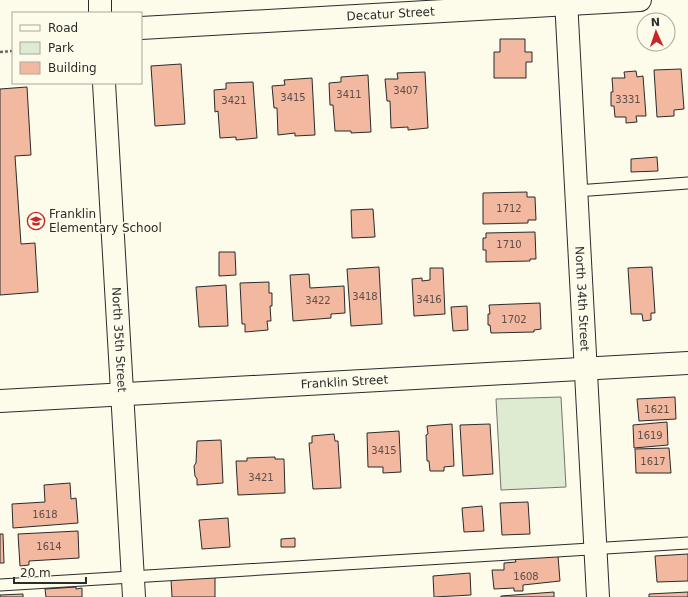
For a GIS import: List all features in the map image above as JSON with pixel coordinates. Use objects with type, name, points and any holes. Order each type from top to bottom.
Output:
[{"type":"street","points":[[100,0],[100,12]]},
{"type":"street","name":"Decatur Street","points":[[142,28],[566,2],[640,0]]},
{"type":"street","name":"North 34th Street","points":[[566,2],[598,597]]},
{"type":"street","name":"North 35th Street","points":[[104,84],[133,587]]},
{"type":"street","name":"Franklin Street","points":[[0,401],[688,363]]},
{"type":"lane","points":[[576,191],[688,183]]},
{"type":"lane","points":[[0,585],[133,587],[596,549],[688,543]]},
{"type":"path","points":[[0,52],[12,51]]},
{"type":"green space","points":[[561,397],[566,487],[501,490],[496,399]]},
{"type":"building","points":[[500,39],[525,39],[525,52],[532,52],[532,62],[526,62],[526,78],[494,78],[494,52],[500,52]]},
{"type":"building","points":[[181,64],[185,124],[155,126],[151,66]]},
{"type":"building","points":[[681,69],[684,109],[674,110],[674,116],[657,117],[654,70]]},
{"type":"building","points":[[636,71],[637,77],[643,76],[646,116],[636,116],[637,122],[626,123],[626,117],[615,117],[614,106],[611,106],[611,92],[613,92],[612,78],[625,78],[624,72]]},
{"type":"building","points":[[425,72],[428,128],[408,130],[408,127],[391,128],[390,101],[387,101],[385,79],[398,79],[397,73]]},
{"type":"building","points":[[368,75],[371,132],[351,133],[351,131],[335,131],[333,105],[330,105],[329,83],[341,82],[341,77]]},
{"type":"building","points":[[312,78],[315,135],[295,136],[295,133],[278,135],[277,108],[274,108],[272,86],[285,85],[284,80]]},
{"type":"building","points":[[253,82],[257,138],[236,140],[236,137],[220,138],[218,111],[215,112],[214,90],[226,89],[226,83]]},
{"type":"building","points":[[27,87],[31,155],[15,156],[21,244],[35,243],[38,292],[0,295],[0,89]]},
{"type":"building","points":[[657,157],[658,171],[631,172],[631,159]]},
{"type":"building","points":[[527,192],[527,197],[535,197],[536,220],[528,220],[528,223],[483,224],[483,193]]},
{"type":"building","points":[[373,209],[375,237],[352,238],[351,210]]},
{"type":"building","points":[[535,232],[536,259],[530,259],[530,261],[486,262],[486,250],[483,250],[483,238],[486,238],[486,233]]},
{"type":"building","points":[[219,252],[235,252],[236,275],[219,276]]},
{"type":"building","points":[[379,267],[382,324],[351,326],[347,269]]},
{"type":"building","points":[[652,267],[655,313],[651,313],[651,320],[643,321],[642,314],[631,314],[628,268]]},
{"type":"building","points":[[430,268],[443,268],[445,314],[414,316],[412,279],[422,278],[422,281],[430,280]]},
{"type":"building","points":[[309,274],[310,288],[344,286],[345,313],[331,314],[331,318],[293,321],[290,275]]},
{"type":"building","points":[[269,282],[269,293],[272,293],[272,306],[270,306],[271,321],[267,321],[268,330],[245,332],[245,324],[242,324],[240,283]]},
{"type":"building","points":[[226,285],[228,326],[199,327],[196,287]]},
{"type":"building","points":[[540,303],[541,329],[534,330],[534,332],[491,333],[490,325],[488,325],[488,314],[490,314],[489,305]]},
{"type":"building","points":[[467,306],[468,330],[453,331],[451,307]]},
{"type":"building","points":[[675,397],[676,419],[639,421],[637,399]]},
{"type":"building","points":[[667,422],[668,445],[634,448],[633,425]]},
{"type":"building","points":[[452,424],[454,466],[444,467],[444,471],[430,471],[429,461],[427,461],[427,426]]},
{"type":"building","points":[[490,424],[493,474],[463,476],[460,425]]},
{"type":"building","points":[[399,431],[401,472],[383,473],[383,467],[368,467],[367,433]]},
{"type":"building","points":[[334,434],[335,441],[338,441],[341,488],[313,489],[309,443],[312,443],[312,436]]},
{"type":"building","points":[[221,440],[223,483],[197,485],[194,466],[196,463],[197,441]]},
{"type":"building","points":[[669,448],[671,473],[636,473],[635,449]]},
{"type":"building","points":[[275,457],[275,459],[284,459],[285,493],[238,495],[236,461],[247,461],[247,458]]},
{"type":"building","points":[[70,483],[71,499],[76,498],[78,523],[13,528],[12,504],[45,502],[44,485]]},
{"type":"building","points":[[528,502],[530,534],[502,535],[500,503]]},
{"type":"building","points":[[482,506],[484,531],[464,532],[462,508]]},
{"type":"building","points":[[228,518],[230,547],[202,549],[199,520]]},
{"type":"building","points":[[78,531],[79,558],[29,561],[29,565],[20,566],[18,534]]},
{"type":"building","points":[[0,534],[3,534],[4,563],[0,563]]},
{"type":"building","points":[[295,538],[295,547],[281,547],[281,539]]},
{"type":"building","points":[[688,554],[688,581],[657,582],[655,556]]},
{"type":"building","points":[[558,556],[560,581],[523,585],[523,591],[514,591],[514,588],[494,589],[492,570],[504,570],[504,563],[516,562],[515,559]]},
{"type":"building","points":[[470,573],[471,595],[434,597],[433,576]]},
{"type":"building","points":[[215,577],[215,597],[172,597],[171,579]]},
{"type":"building","points":[[76,587],[76,589],[82,588],[82,597],[46,597],[45,589]]},
{"type":"building","points":[[554,592],[554,597],[501,597],[501,596]]},
{"type":"building","points":[[688,592],[688,597],[649,597],[649,594]]},
{"type":"building","points":[[23,594],[23,597],[0,597],[0,595]]},
{"type":"place","name":"Franklin Elementary School","points":[[36,221]]}]
